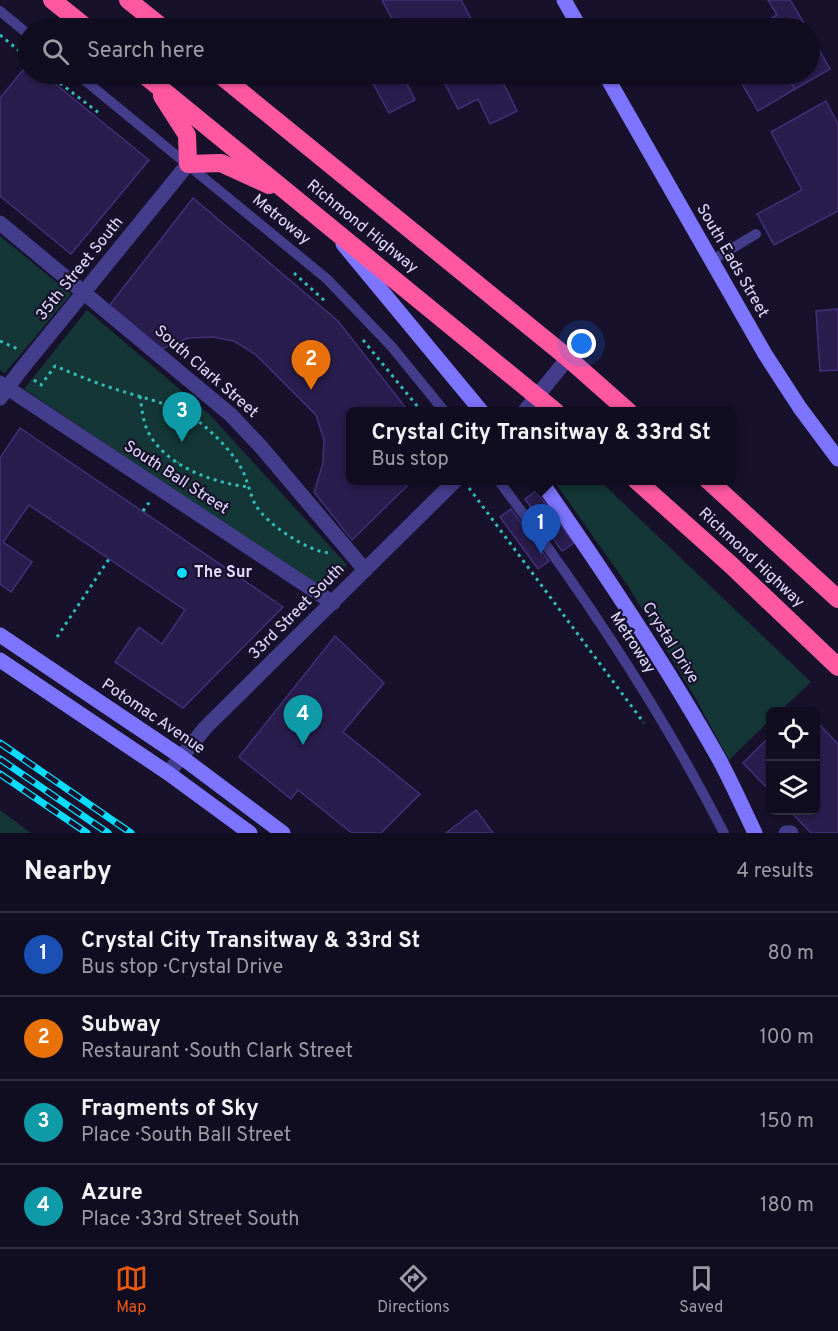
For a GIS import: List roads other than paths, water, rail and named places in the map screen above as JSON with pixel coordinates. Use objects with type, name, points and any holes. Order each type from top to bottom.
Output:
[{"type":"highway","points":[[52,0],[74,18]]},
{"type":"highway","points":[[128,0],[150,18]]},
{"type":"highway","points":[[152,84],[187,135],[188,164],[221,163],[295,198]]},
{"type":"highway","name":"Richmond Highway","points":[[155,84],[551,407]]},
{"type":"highway","name":"Richmond Highway","points":[[231,84],[568,358],[623,407]]},
{"type":"highway","name":"Richmond Highway","points":[[642,485],[731,565],[838,667]]},
{"type":"highway","name":"Richmond Highway","points":[[713,485],[838,599]]},
{"type":"street","points":[[564,0],[574,18]]},
{"type":"street","name":"South Eads Street","points":[[611,84],[765,354],[800,408],[838,459]]},
{"type":"street","name":"35th Street South","points":[[2,390],[85,292],[188,164]]},
{"type":"street","name":"South Clark Street","points":[[0,223],[231,415],[262,448],[365,570]]},
{"type":"street","points":[[328,226],[479,407]]},
{"type":"street","points":[[527,407],[568,358]]},
{"type":"street","name":"South Ball Street","points":[[2,390],[333,603]]},
{"type":"street","name":"33rd Street South","points":[[168,773],[206,727],[365,570],[461,485]]},
{"type":"street","name":"Crystal Drive","points":[[543,485],[615,589],[687,704],[720,760],[755,833]]},
{"type":"street","name":"Potomac Avenue","points":[[0,635],[180,756],[283,833]]},
{"type":"street","points":[[0,660],[168,773],[250,833]]},
{"type":"lane","points":[[0,11],[18,26]]},
{"type":"lane","name":"Metroway","points":[[89,84],[306,261],[350,301],[442,407]]},
{"type":"lane","points":[[711,261],[756,234]]},
{"type":"lane","name":"Metroway","points":[[502,485],[572,580],[627,662],[684,758],[724,833]]},
{"type":"railway","points":[[0,743],[131,833]]},
{"type":"railway","points":[[0,759],[108,833]]},
{"type":"railway","points":[[0,774],[87,833]]},
{"type":"place","name":"Subway","points":[[311,390]]},
{"type":"place","name":"Fragments of Sky","points":[[182,442]]},
{"type":"place","name":"Crystal City Transitway & 33rd St","points":[[541,554]]},
{"type":"place","name":"The Sur","points":[[182,573]]},
{"type":"place","name":"Azure","points":[[303,745]]}]
